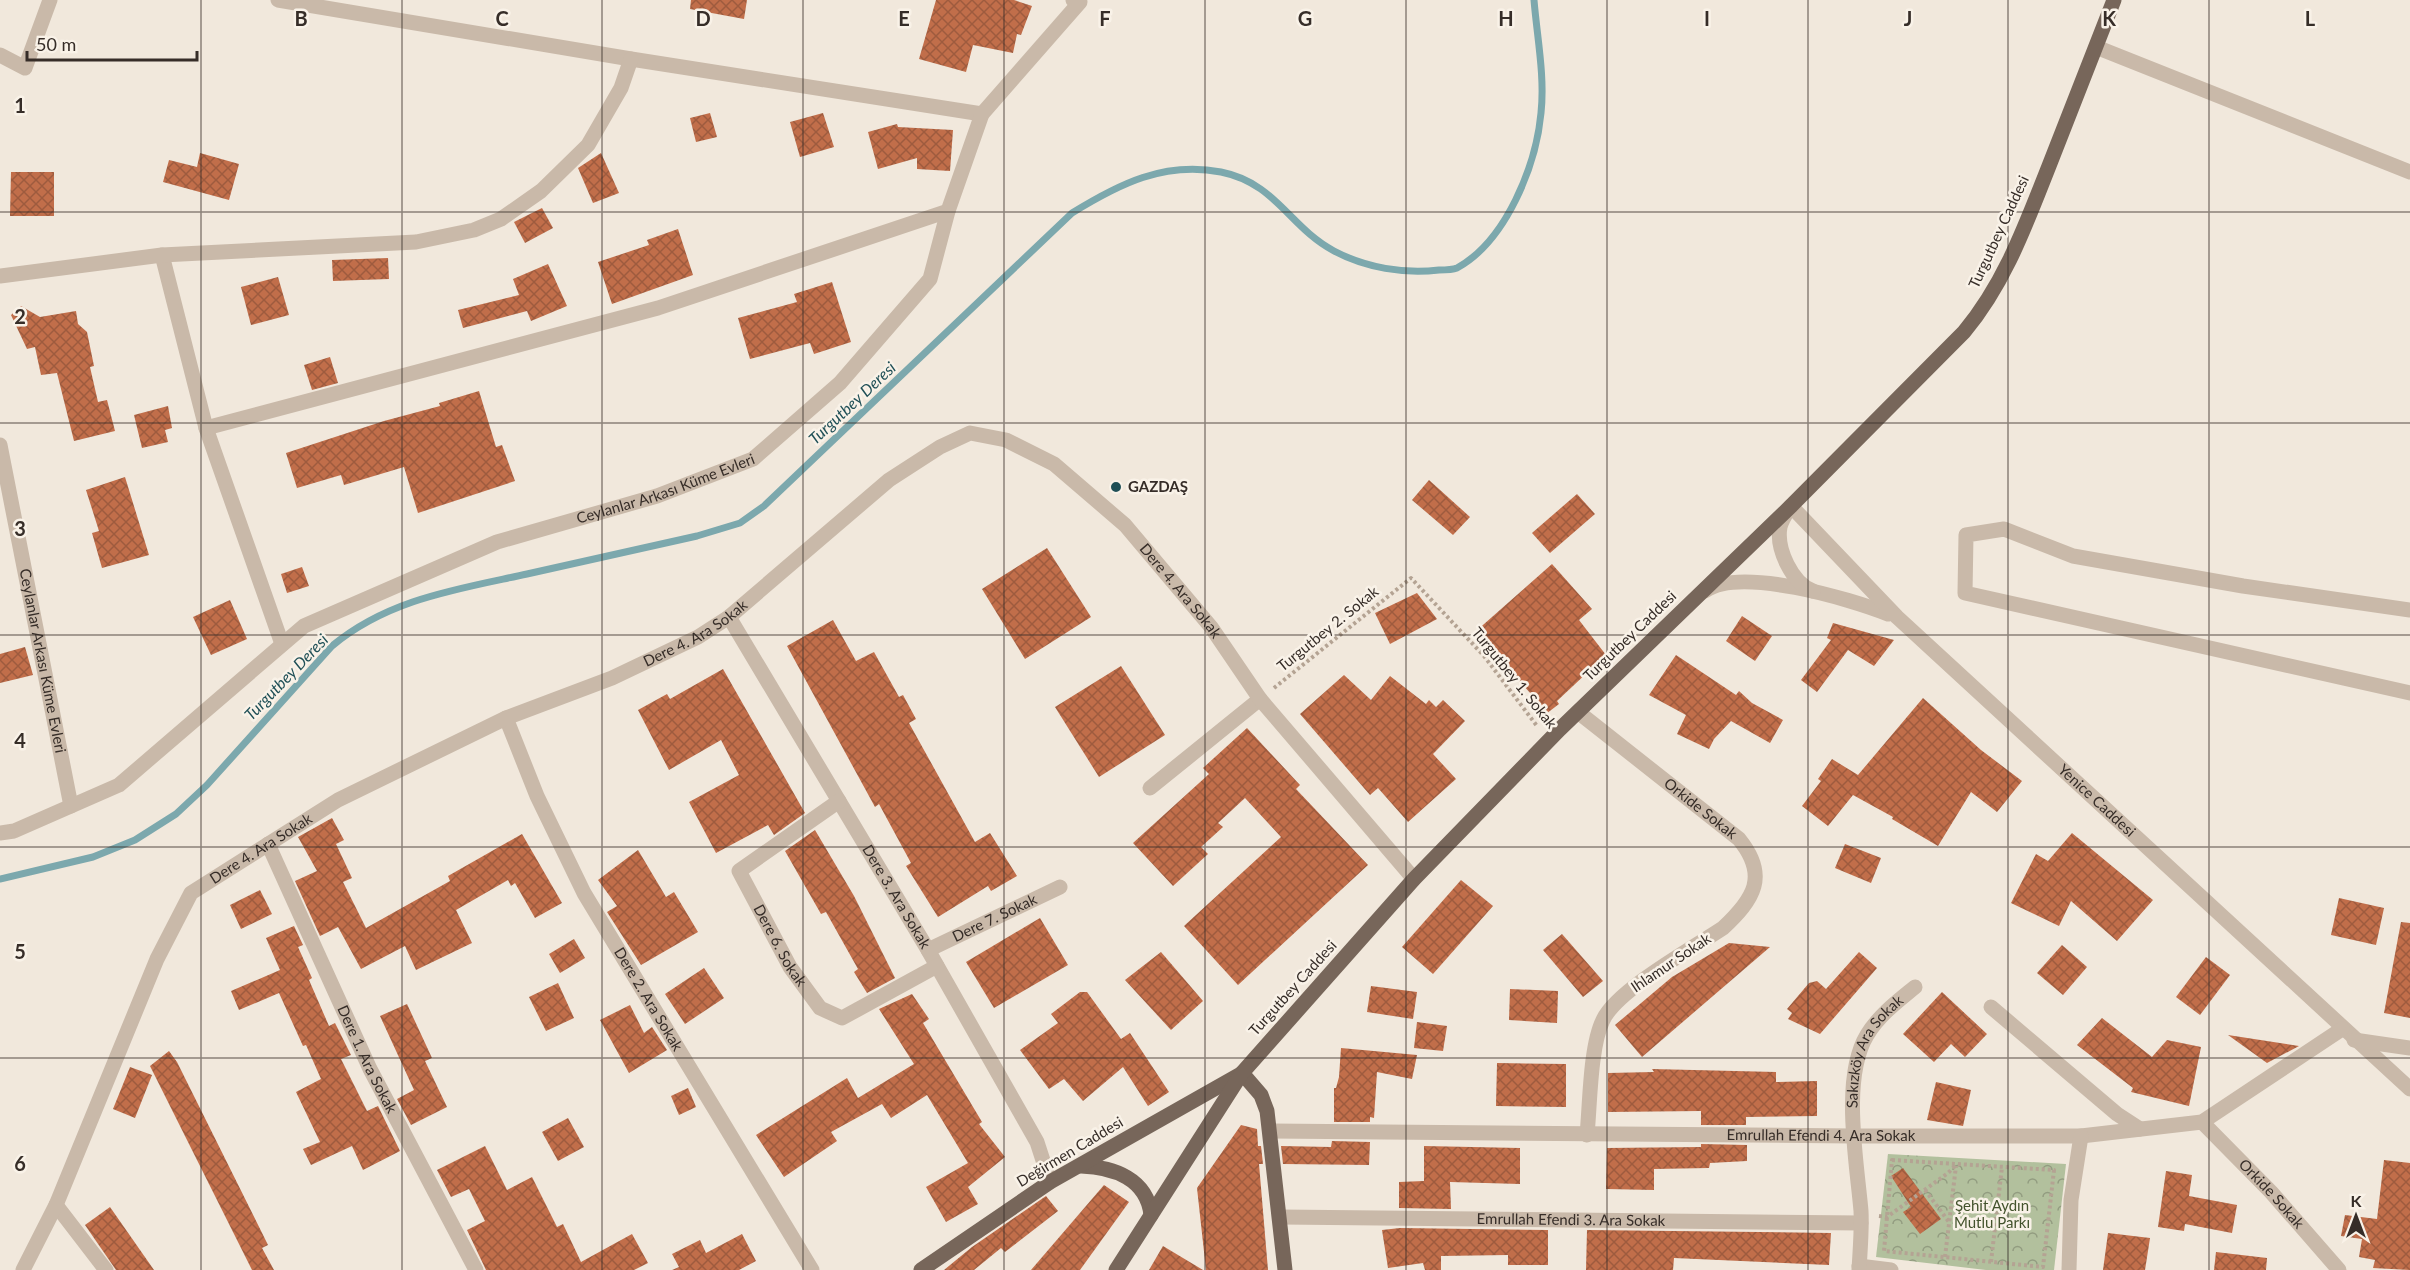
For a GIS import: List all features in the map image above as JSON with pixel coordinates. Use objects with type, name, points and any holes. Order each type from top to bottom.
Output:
[{"type":"main road","name":"Turgutbey Caddesi","points":[[1116,1270],[1242,1073],[1414,879],[1578,712],[1791,506],[1964,332],[1983,309],[2000,279],[2027,220],[2114,0]]},
{"type":"main road","points":[[1242,1073],[1261,1095],[1271,1131],[1285,1270]]},
{"type":"main road","name":"Değirmen Caddesi","points":[[921,1270],[1050,1182],[1242,1073]]},
{"type":"main road","points":[[1081,1166],[1107,1168],[1128,1178],[1146,1194],[1151,1215]]},
{"type":"street","points":[[0,55],[25,68],[50,0]]},
{"type":"street","points":[[278,0],[981,114]]},
{"type":"street","name":"Ceylanlar Arkası Küme Evleri","points":[[0,833],[14,831],[119,785],[304,626],[497,542],[657,496],[753,459],[840,383],[930,279],[948,211],[981,114],[1080,2],[1073,0]]},
{"type":"street","points":[[2096,47],[2410,172]]},
{"type":"street","points":[[0,276],[162,255],[363,246],[427,240],[474,230],[501,219],[541,191],[581,152],[607,116],[631,59]]},
{"type":"street","points":[[206,428],[658,308],[948,211]]},
{"type":"street","points":[[162,255],[206,428],[282,644]]},
{"type":"street","name":"Dere 4. Ara Sokak","points":[[23,1270],[56,1205],[158,959],[191,893],[338,800],[507,718],[665,655],[729,617],[889,480],[940,447],[970,433],[1006,440],[1054,464],[1125,525],[1211,627],[1260,699],[1414,879]]},
{"type":"street","name":"Ceylanlar Arkası Küme Evleri","points":[[0,445],[71,806]]},
{"type":"street","points":[[1791,506],[1780,528],[1782,547],[1796,578],[1813,591]]},
{"type":"street","name":"Yenice Caddesi","points":[[1791,506],[1897,617],[2342,1029],[2410,1089]]},
{"type":"street","points":[[2410,610],[2243,586],[2073,556],[2004,530],[1966,535],[1965,593],[2410,693]]},
{"type":"street","points":[[1700,595],[1717,584],[1728,583],[1813,591],[1860,603],[1897,617]]},
{"type":"street","name":"Dere 3. Ara Sokak","points":[[729,617],[928,950],[1037,1142],[1050,1182]]},
{"type":"street","points":[[1150,788],[1260,699]]},
{"type":"street","name":"Orkide Sokak","points":[[1578,712],[1739,839],[1751,854],[1756,873],[1755,891],[1737,915],[1723,928]]},
{"type":"street","name":"Dere 2. Ara Sokak","points":[[507,718],[537,796],[584,893],[812,1270]]},
{"type":"street","name":"Dere 6. Sokak","points":[[839,801],[739,871],[790,967],[820,1008],[842,1018],[937,966]]},
{"type":"street","name":"Dere 1. Ara Sokak","points":[[268,843],[370,1069],[476,1270]]},
{"type":"street","name":"Dere 7. Sokak","points":[[928,950],[1060,887]]},
{"type":"street","name":"Ihlamur Sokak","points":[[1587,1135],[1593,1064],[1603,1020],[1628,992],[1723,928]]},
{"type":"street","name":"Sakızköy Ara Sokak","points":[[1859,1268],[1861,1219],[1853,1136],[1856,1070],[1866,1036],[1882,1015],[1915,987]]},
{"type":"street","points":[[1991,1007],[2117,1114],[2140,1129]]},
{"type":"street","name":"Emrullah Efendi 4. Ara Sokak","points":[[1271,1131],[1587,1135],[2080,1136],[2202,1122],[2342,1029]]},
{"type":"street","points":[[2354,1040],[2410,1048]]},
{"type":"street","name":"Orkide Sokak","points":[[2202,1122],[2271,1192],[2339,1270]]},
{"type":"street","points":[[2069,1270],[2072,1200],[2080,1136]]},
{"type":"street","points":[[56,1205],[106,1270]]},
{"type":"street","name":"Emrullah Efendi 3. Ara Sokak","points":[[1281,1217],[1861,1219]]},
{"type":"street","points":[[1859,1268],[1892,1270]]},
{"type":"path","name":"Turgutbey 2. Sokak","points":[[1260,699],[1411,578]]},
{"type":"path","name":"Turgutbey 1. Sokak","points":[[1411,578],[1484,656],[1549,741]]},
{"type":"path","points":[[1892,1160],[2002,1167],[2054,1170],[2043,1267],[1884,1251],[1892,1160]]},
{"type":"path","points":[[1861,1219],[1887,1217],[1957,1164]]},
{"type":"path","points":[[1945,1257],[1957,1164]]},
{"type":"path","points":[[1991,1262],[2002,1167]]},
{"type":"path","points":[[1925,1190],[1949,1222]]},
{"type":"green space","name":"Şehit Aydın Mutlu Parkı","points":[[1888,1154],[2066,1164],[2054,1270],[1986,1270],[1876,1257]]},
{"type":"building","points":[[691,0],[747,0],[744,19],[690,9]]},
{"type":"building","points":[[936,0],[1014,0],[1032,6],[1021,35],[1017,34],[1013,53],[973,45],[966,72],[919,59]]},
{"type":"building","points":[[710,113],[717,137],[696,142],[690,118]]},
{"type":"building","points":[[823,113],[834,147],[800,157],[790,122]]},
{"type":"building","points":[[897,124],[898,127],[953,130],[950,171],[917,169],[917,158],[878,169],[868,132]]},
{"type":"building","points":[[200,153],[239,164],[229,200],[163,182],[169,160],[197,167]]},
{"type":"building","points":[[601,153],[619,193],[593,203],[578,168]]},
{"type":"building","points":[[11,172],[54,172],[54,216],[10,216]]},
{"type":"building","points":[[542,208],[553,228],[525,243],[514,222]]},
{"type":"building","points":[[678,229],[693,275],[612,304],[598,262],[649,245],[647,240]]},
{"type":"building","points":[[388,258],[389,279],[333,281],[332,260]]},
{"type":"building","points":[[548,264],[567,306],[531,321],[527,311],[463,328],[458,310],[519,295],[513,279]]},
{"type":"building","points":[[278,277],[289,315],[251,325],[241,287]]},
{"type":"building","points":[[832,282],[851,342],[814,354],[810,343],[750,359],[738,318],[797,302],[794,294]]},
{"type":"building","points":[[21,306],[40,317],[76,311],[78,324],[87,332],[94,366],[90,367],[98,402],[107,400],[115,431],[74,441],[57,373],[41,375],[35,347],[27,349],[11,315]]},
{"type":"building","points":[[330,357],[338,383],[312,390],[304,365]]},
{"type":"building","points":[[479,391],[496,447],[502,445],[515,481],[418,513],[404,467],[344,485],[341,475],[297,488],[286,453],[384,421],[440,406],[439,403]]},
{"type":"building","points":[[168,406],[172,428],[165,430],[168,442],[142,448],[134,415]]},
{"type":"building","points":[[125,477],[149,555],[102,568],[92,533],[99,531],[86,490]]},
{"type":"building","points":[[1429,480],[1470,517],[1453,535],[1412,500]]},
{"type":"building","points":[[1577,494],[1595,514],[1550,553],[1532,533]]},
{"type":"building","points":[[1047,548],[1091,617],[1025,659],[982,589]]},
{"type":"building","points":[[1552,564],[1592,609],[1579,620],[1606,655],[1557,701],[1559,704],[1542,717],[1527,698],[1532,695],[1475,632]]},
{"type":"building","points":[[302,567],[309,586],[287,593],[281,574]]},
{"type":"building","points":[[1417,593],[1437,619],[1390,644],[1375,613]]},
{"type":"building","points":[[230,600],[247,639],[211,655],[193,617]]},
{"type":"building","points":[[1742,616],[1772,636],[1755,661],[1726,641]]},
{"type":"building","points":[[833,620],[856,661],[874,652],[899,697],[903,695],[916,719],[909,723],[975,842],[990,833],[1017,876],[991,891],[988,886],[938,917],[906,866],[911,863],[879,804],[875,807],[787,646]]},
{"type":"building","points":[[1833,623],[1894,640],[1874,666],[1848,650],[1817,692],[1801,680],[1831,640],[1827,638]]},
{"type":"building","points":[[25,647],[33,675],[0,683],[0,654]]},
{"type":"building","points":[[1676,655],[1736,695],[1739,691],[1752,703],[1783,720],[1770,743],[1731,721],[1714,739],[1709,749],[1677,734],[1686,715],[1649,695]]},
{"type":"building","points":[[1121,666],[1165,735],[1099,777],[1055,707]]},
{"type":"building","points":[[723,669],[805,813],[774,835],[768,825],[716,853],[689,802],[739,775],[721,740],[669,770],[638,710],[667,694],[670,699]]},
{"type":"building","points":[[1344,675],[1371,700],[1390,676],[1426,704],[1429,700],[1436,707],[1443,700],[1465,721],[1433,754],[1456,779],[1408,822],[1378,788],[1370,795],[1300,714]]},
{"type":"building","points":[[1923,698],[1981,750],[2022,781],[1997,812],[1971,792],[1938,846],[1853,795],[1828,826],[1802,806],[1821,781],[1818,779],[1832,759],[1858,775]]},
{"type":"building","points":[[1247,728],[1300,785],[1296,789],[1368,865],[1238,985],[1184,926],[1281,837],[1245,798],[1218,823],[1223,827],[1201,847],[1208,854],[1173,886],[1133,843],[1209,774],[1203,768]]},
{"type":"building","points":[[332,818],[344,840],[336,844],[352,878],[343,882],[366,928],[450,881],[448,876],[522,834],[562,903],[535,918],[515,883],[511,886],[508,880],[456,910],[472,943],[416,970],[405,946],[361,969],[338,927],[320,936],[295,881],[317,871],[298,837]]},
{"type":"building","points":[[815,830],[854,896],[895,978],[867,993],[854,972],[858,969],[826,912],[821,914],[785,851]]},
{"type":"building","points":[[2072,833],[2153,900],[2117,941],[2071,901],[2059,926],[2011,903],[2036,854],[2048,861]]},
{"type":"building","points":[[1845,844],[1881,858],[1871,883],[1835,868]]},
{"type":"building","points":[[638,850],[666,897],[674,892],[698,932],[641,965],[607,912],[617,906],[598,880]]},
{"type":"building","points":[[1461,880],[1493,906],[1433,974],[1402,947]]},
{"type":"building","points":[[260,890],[272,914],[241,929],[230,905]]},
{"type":"building","points":[[2339,898],[2384,908],[2376,945],[2331,935]]},
{"type":"building","points":[[1040,918],[1068,965],[994,1008],[966,962]]},
{"type":"building","points":[[2401,922],[2410,923],[2410,1018],[2384,1013]]},
{"type":"building","points":[[294,926],[303,945],[298,947],[312,978],[309,980],[329,1026],[335,1023],[351,1055],[341,1059],[367,1111],[378,1106],[400,1151],[363,1170],[352,1146],[311,1165],[303,1149],[320,1142],[296,1092],[321,1079],[306,1045],[303,1046],[279,993],[239,1010],[231,991],[280,970],[266,938]]},
{"type":"building","points":[[1562,934],[1603,981],[1583,997],[1543,950]]},
{"type":"building","points":[[574,939],[585,958],[560,973],[549,954]]},
{"type":"building","points":[[1729,943],[1770,947],[1642,1057],[1615,1025],[1672,977]]},
{"type":"building","points":[[2062,945],[2087,967],[2063,995],[2037,973]]},
{"type":"building","points":[[1161,952],[1203,1001],[1171,1030],[1125,980]]},
{"type":"building","points":[[1859,952],[1877,968],[1820,1034],[1788,1019],[1792,1013],[1787,1009],[1809,983],[1817,981],[1826,989]]},
{"type":"building","points":[[2206,957],[2230,975],[2200,1015],[2176,997]]},
{"type":"building","points":[[704,968],[724,998],[685,1024],[665,994]]},
{"type":"building","points":[[558,983],[574,1018],[546,1031],[529,997]]},
{"type":"building","points":[[1371,986],[1417,992],[1413,1019],[1367,1012]]},
{"type":"building","points":[[1510,989],[1558,991],[1557,1023],[1509,1020]]},
{"type":"building","points":[[1080,992],[1087,992],[1121,1039],[1130,1033],[1169,1092],[1148,1106],[1123,1067],[1083,1101],[1064,1079],[1049,1089],[1020,1050],[1058,1023],[1051,1014]]},
{"type":"building","points":[[1942,992],[1987,1034],[1965,1057],[1951,1044],[1934,1062],[1903,1034]]},
{"type":"building","points":[[912,994],[929,1019],[923,1023],[982,1122],[979,1124],[1005,1157],[968,1187],[978,1204],[946,1222],[926,1187],[968,1163],[927,1095],[891,1118],[882,1104],[831,1132],[837,1141],[784,1177],[756,1135],[847,1078],[858,1098],[914,1064],[879,1009]]},
{"type":"building","points":[[407,1004],[432,1058],[425,1061],[447,1107],[411,1125],[397,1099],[414,1090],[380,1016]]},
{"type":"building","points":[[630,1005],[644,1033],[652,1027],[667,1050],[629,1073],[600,1020]]},
{"type":"building","points":[[2102,1018],[2152,1057],[2167,1040],[2201,1047],[2189,1106],[2131,1092],[2133,1088],[2077,1045]]},
{"type":"building","points":[[1417,1022],[1447,1026],[1443,1051],[1414,1048]]},
{"type":"building","points":[[2228,1035],[2299,1046],[2267,1063]]},
{"type":"building","points":[[1341,1048],[1417,1055],[1412,1079],[1377,1072],[1374,1118],[1370,1117],[1370,1122],[1334,1122],[1334,1088],[1336,1088],[1339,1077]]},
{"type":"building","points":[[169,1051],[177,1062],[268,1245],[262,1248],[274,1270],[252,1270],[150,1066]]},
{"type":"building","points":[[1497,1063],[1566,1064],[1566,1107],[1496,1106]]},
{"type":"building","points":[[130,1067],[152,1075],[135,1118],[113,1109]]},
{"type":"building","points":[[1652,1069],[1776,1072],[1776,1082],[1817,1081],[1817,1116],[1746,1117],[1746,1125],[1701,1125],[1701,1111],[1608,1112],[1608,1073],[1654,1072]]},
{"type":"building","points":[[1936,1082],[1971,1090],[1963,1126],[1927,1120]]},
{"type":"building","points":[[688,1088],[696,1107],[679,1115],[671,1096]]},
{"type":"building","points":[[568,1118],[584,1147],[558,1161],[542,1132]]},
{"type":"building","points":[[1241,1125],[1257,1129],[1258,1146],[1261,1146],[1263,1164],[1259,1164],[1268,1270],[1206,1270],[1197,1188]]},
{"type":"building","points":[[1332,1141],[1370,1142],[1369,1165],[1283,1164],[1281,1146],[1331,1147]]},
{"type":"building","points":[[1701,1144],[1747,1145],[1747,1161],[1710,1163],[1709,1168],[1654,1169],[1654,1190],[1606,1189],[1607,1148],[1701,1147]]},
{"type":"building","points":[[485,1146],[507,1190],[532,1177],[557,1227],[563,1224],[581,1262],[632,1234],[648,1263],[634,1270],[486,1270],[467,1230],[485,1221],[469,1189],[451,1197],[437,1170]]},
{"type":"building","points":[[1424,1146],[1520,1148],[1520,1184],[1450,1182],[1451,1209],[1399,1208],[1399,1182],[1424,1181]]},
{"type":"building","points":[[2384,1160],[2410,1163],[2410,1270],[2373,1268],[2375,1260],[2359,1257],[2362,1239],[2341,1236],[2345,1215],[2377,1219]]},
{"type":"building","points":[[1903,1168],[1941,1219],[1920,1234],[1903,1212],[1911,1207],[1891,1176]]},
{"type":"building","points":[[2166,1171],[2192,1175],[2189,1196],[2237,1205],[2232,1233],[2185,1224],[2184,1231],[2158,1227]]},
{"type":"building","points":[[1104,1185],[1129,1202],[1080,1270],[1031,1270]]},
{"type":"building","points":[[1046,1196],[1058,1211],[1005,1252],[1001,1248],[974,1270],[944,1270],[972,1247]]},
{"type":"building","points":[[110,1207],[154,1270],[116,1270],[85,1225]]},
{"type":"building","points":[[1400,1228],[1548,1230],[1548,1265],[1508,1265],[1508,1255],[1441,1256],[1441,1270],[1425,1270],[1423,1263],[1388,1268],[1382,1230]]},
{"type":"building","points":[[1587,1230],[1831,1233],[1829,1265],[1674,1258],[1673,1270],[1586,1270]]},
{"type":"building","points":[[2108,1233],[2150,1238],[2145,1270],[2103,1270]]},
{"type":"building","points":[[742,1234],[756,1261],[739,1270],[672,1270],[679,1267],[672,1254],[700,1240],[706,1253]]},
{"type":"building","points":[[1163,1246],[1203,1270],[1149,1270]]},
{"type":"building","points":[[2216,1252],[2267,1258],[2266,1270],[2214,1270]]},
{"type":"waterway","name":"Turgutbey Deresi","points":[[0,879],[93,857],[135,840],[176,814],[207,785],[332,646],[376,617],[450,591],[697,536],[740,523],[764,506],[1072,213],[1125,184],[1161,172],[1200,169],[1221,172],[1256,186],[1318,241],[1346,257],[1372,266],[1399,270],[1426,271],[1457,268],[1474,256],[1504,221],[1516,200],[1533,156],[1542,99],[1534,0]]},
{"type":"place","name":"GAZDAŞ","points":[[1116,487]]}]
